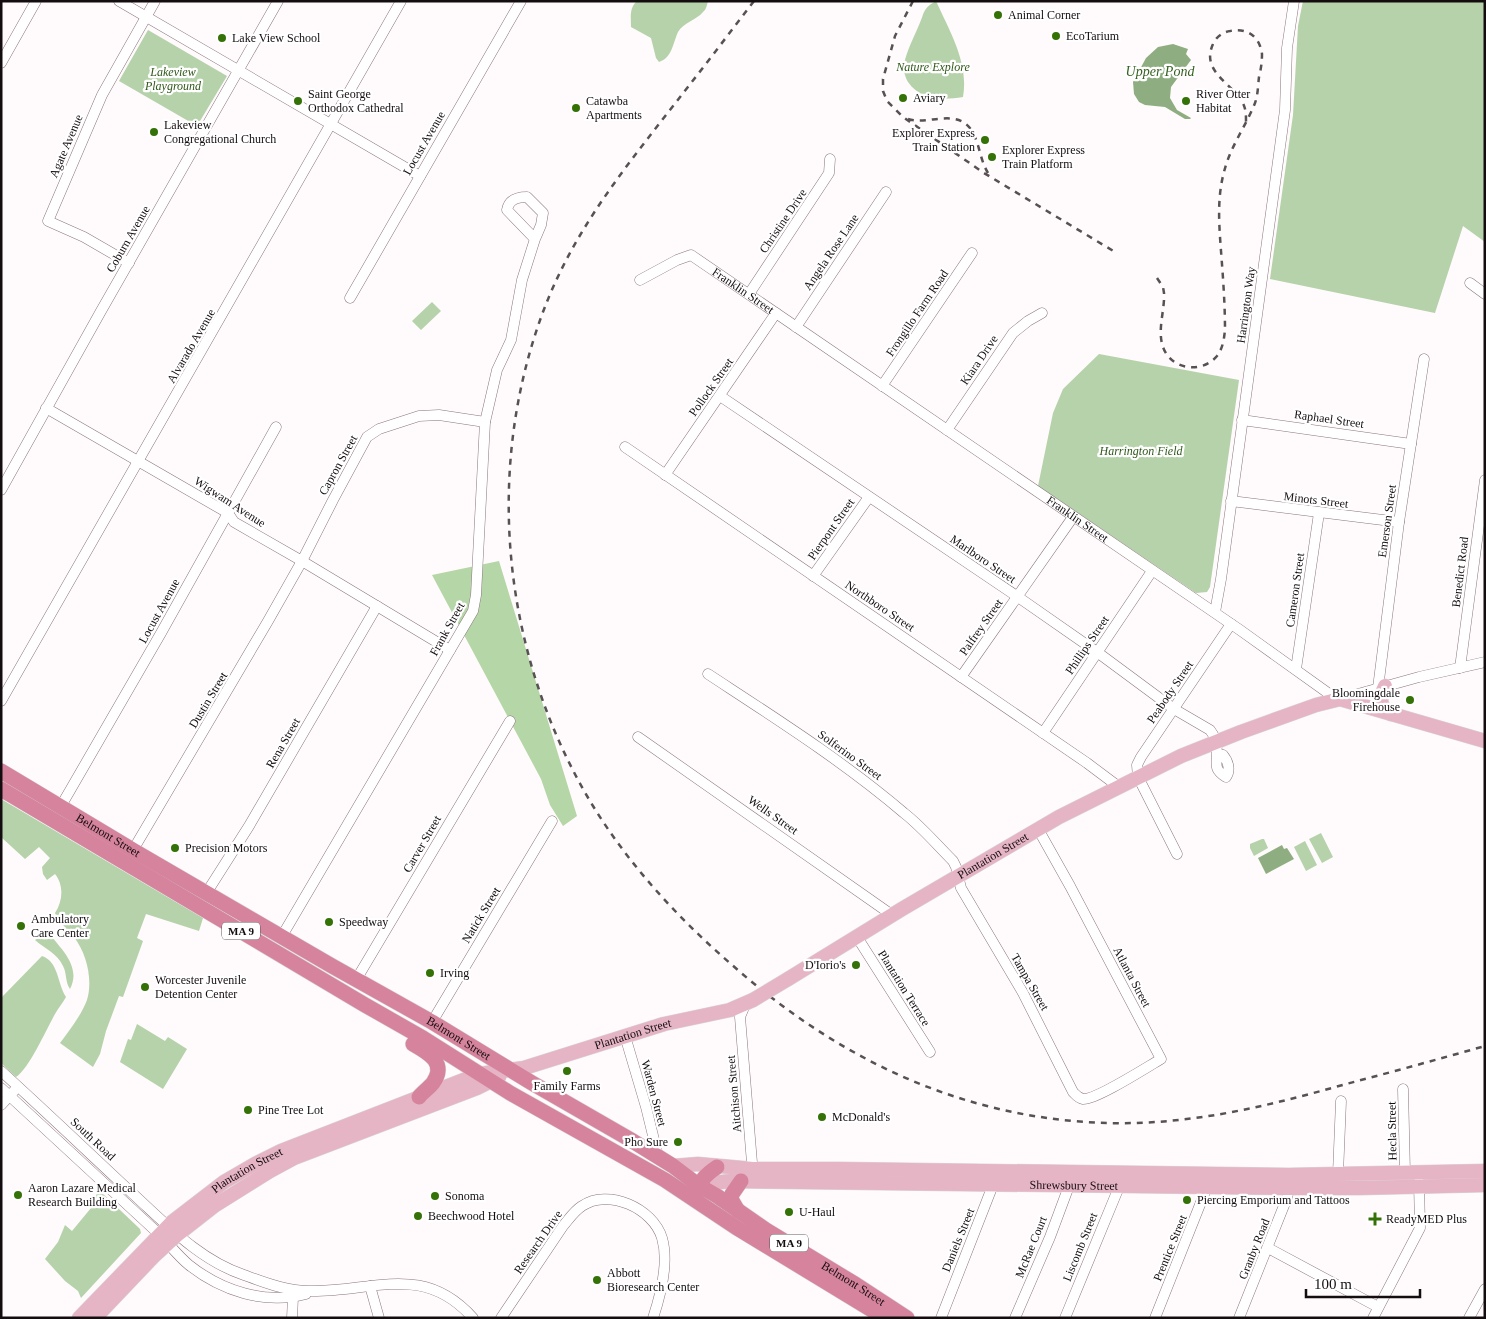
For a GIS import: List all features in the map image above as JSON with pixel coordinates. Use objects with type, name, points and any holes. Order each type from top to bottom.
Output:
[{"type":"highway","name":"Belmont Street","points":[[1,771],[658,1156],[739,1212],[856,1284],[878,1312]]},
{"type":"highway","name":"Belmont Street","points":[[1,790],[423,1038],[548,1115],[665,1180],[696,1202],[878,1312],[907,1318]]},
{"type":"highway","points":[[313,974],[324,991],[435,1059],[438,1066],[437,1076],[419,1097]]},
{"type":"highway","points":[[696,1202],[698,1185],[704,1176],[717,1167]]},
{"type":"highway","points":[[739,1212],[731,1199],[732,1194],[749,1177]]},
{"type":"main road","points":[[1381,687],[1380,700],[1383,707],[1391,714]]},
{"type":"main road","name":"Franklin Street","points":[[1340,699],[1485,740]]},
{"type":"main road","name":"Plantation Street","points":[[80,1318],[168,1235],[209,1193],[253,1165],[295,1145],[419,1097],[511,1070],[524,1068],[664,1024],[723,1012],[749,1002],[1038,829],[1171,760],[1216,748],[1316,705],[1340,699]]},
{"type":"main road","name":"Plantation Street","points":[[95,1318],[168,1235],[214,1206],[290,1160],[486,1078]]},
{"type":"main road","name":"Shrewsbury Street","points":[[672,1166],[698,1164],[717,1167],[749,1177]]},
{"type":"main road","name":"Shrewsbury Street","points":[[994,1178],[1069,1186],[1288,1188],[1485,1171]]},
{"type":"main road","name":"Shrewsbury Street","points":[[665,1180],[698,1185],[749,1177],[994,1178],[1298,1176],[1338,1174],[1414,1178],[1485,1185]]},
{"type":"street","points":[[1,63],[36,1]]},
{"type":"street","points":[[119,1],[420,176]]},
{"type":"street","name":"Agate Avenue","points":[[129,263],[84,237],[48,221],[102,95],[155,1]]},
{"type":"street","name":"Coburn Avenue","points":[[1,490],[5,476],[46,408],[278,1]]},
{"type":"street","name":"Alvarado Avenue","points":[[1,701],[401,1]]},
{"type":"street","name":"Locust Avenue","points":[[350,298],[521,1]]},
{"type":"street","name":"Harrington Way","points":[[1215,612],[1286,110],[1288,41],[1294,1]]},
{"type":"street","name":"Christine Drive","points":[[749,294],[829,173],[830,159]]},
{"type":"street","name":"Angela Rose Lane","points":[[796,327],[886,192]]},
{"type":"street","name":"Frank Street","points":[[282,936],[470,617],[476,596],[485,422],[497,370],[511,340],[522,280],[535,239]]},
{"type":"street","name":"Frongillo Farm Road","points":[[882,386],[972,253]]},
{"type":"street","name":"Franklin Street","points":[[640,280],[677,260],[691,255],[1152,571],[1215,612],[1328,693],[1340,699]]},
{"type":"street","points":[[1470,283],[1485,294]]},
{"type":"street","name":"Pollock Street","points":[[665,475],[776,313]]},
{"type":"street","name":"Kiara Drive","points":[[947,430],[1013,333],[1042,313]]},
{"type":"street","name":"Emerson Street","points":[[1381,687],[1399,522],[1424,359]]},
{"type":"street","name":"Marlboro Street","points":[[720,396],[1018,597],[1174,709],[1210,730],[1214,735],[1216,748]]},
{"type":"street","name":"Wigwam Avenue","points":[[46,408],[228,513],[234,522],[450,650]]},
{"type":"street","name":"Capron Street","points":[[302,561],[362,444],[371,434],[384,427],[426,416],[439,415],[485,422]]},
{"type":"street","name":"Raphael Street","points":[[1242,420],[1411,444]]},
{"type":"street","name":"Locust Avenue","points":[[61,806],[161,633],[276,427]]},
{"type":"street","name":"Northboro Street","points":[[625,447],[1119,787]]},
{"type":"street","name":"Benedict Road","points":[[1460,668],[1485,480]]},
{"type":"street","name":"Pierpont Street","points":[[813,576],[869,496]]},
{"type":"street","name":"Minots Street","points":[[1231,501],[1399,522]]},
{"type":"street","name":"Cameron Street","points":[[1296,670],[1319,513]]},
{"type":"street","name":"Palfrey Street","points":[[961,677],[1073,517]]},
{"type":"street","name":"Dustin Street","points":[[133,850],[241,669],[302,561]]},
{"type":"street","name":"Phillips Street","points":[[1043,733],[1152,571]]},
{"type":"street","name":"Rena Street","points":[[207,892],[249,826],[378,606]]},
{"type":"street","name":"Peabody Street","points":[[1138,777],[1137,765],[1140,756],[1232,624]]},
{"type":"street","name":"Plantation Street","points":[[1340,699],[1485,662]]},
{"type":"street","name":"Solferino Street","points":[[708,674],[839,762],[885,797],[906,814],[953,861],[958,876]]},
{"type":"street","name":"Carver Street","points":[[356,980],[510,722]]},
{"type":"street","name":"Wells Street","points":[[638,737],[892,915]]},
{"type":"street","points":[[1138,777],[1177,854]]},
{"type":"street","name":"Natick Street","points":[[432,1022],[552,821]]},
{"type":"street","name":"Atlanta Street","points":[[1038,829],[1161,1059],[1102,1092],[1082,1099]]},
{"type":"street","name":"Tampa Street","points":[[958,876],[961,888],[1023,993],[1073,1092],[1082,1099]]},
{"type":"street","name":"Plantation Terrace","points":[[857,937],[930,1052]]},
{"type":"street","name":"Aitchison Street","points":[[749,1002],[740,1017],[749,1177]]},
{"type":"street","name":"Warden Street","points":[[625,1036],[646,1106],[658,1156]]},
{"type":"street","name":"South Road","points":[[1,1071],[168,1235]]},
{"type":"street","points":[[1,1105],[18,1086]]},
{"type":"street","name":"South Road","points":[[1,1088],[168,1235]]},
{"type":"street","name":"Hecla Street","points":[[1373,1318],[1420,1228],[1403,1089]]},
{"type":"street","points":[[1338,1174],[1341,1101]]},
{"type":"street","name":"Daniels Street","points":[[941,1318],[994,1178]]},
{"type":"street","name":"McRae Court","points":[[1015,1318],[1050,1237],[1069,1186]]},
{"type":"street","name":"Liscomb Street","points":[[1065,1318],[1119,1187]]},
{"type":"street","name":"Prentice Street","points":[[1155,1318],[1207,1187]]},
{"type":"street","name":"Granby Road","points":[[1239,1318],[1287,1198],[1288,1188]]},
{"type":"street","name":"Research Drive","points":[[501,1318],[563,1226],[575,1212],[587,1203],[608,1199],[625,1203],[636,1209],[652,1221],[660,1232],[664,1264],[653,1318]]},
{"type":"street","points":[[168,1235],[234,1271],[282,1287],[314,1292]]},
{"type":"street","points":[[168,1235],[189,1265],[221,1285],[257,1296],[293,1297],[314,1292],[408,1283],[423,1286],[449,1297],[473,1318]]},
{"type":"street","points":[[1268,1248],[1378,1308]]},
{"type":"street","points":[[370,1286],[379,1318]]},
{"type":"street","points":[[1469,1318],[1485,1289]]},
{"type":"street","points":[[292,1318],[293,1297]]},
{"type":"green space","points":[[637,1],[708,1],[706,9],[701,14],[680,29],[672,50],[667,57],[659,62],[656,58],[651,38],[631,27],[632,10]]},
{"type":"green space","name":"Nature Explore","points":[[936,1],[961,60],[964,84],[963,97],[940,99],[926,96],[913,88],[904,73],[907,54],[923,14],[928,6]]},
{"type":"green space","points":[[1303,1],[1485,1],[1485,242],[1463,226],[1435,313],[1270,279],[1293,115],[1298,26]]},
{"type":"green space","name":"Lakeview Playground","points":[[148,30],[227,76],[197,126],[119,81]]},
{"type":"green space","points":[[432,302],[441,311],[421,330],[412,321]]},
{"type":"green space","name":"Harrington Field","points":[[1099,354],[1239,380],[1210,587],[1207,592],[1196,593],[1038,486],[1053,413],[1063,389]]},
{"type":"green space","points":[[1,799],[203,918],[199,931],[146,914],[137,938],[143,941],[123,997],[119,996],[100,1054],[93,1067],[60,1043],[85,1005],[89,992],[89,976],[88,967],[79,944],[55,913],[61,898],[60,883],[55,874],[47,880],[43,874],[42,867],[50,858],[39,847],[25,859],[1,837]]},
{"type":"green space","points":[[1321,833],[1333,857],[1322,863],[1309,839]]},
{"type":"green space","points":[[1264,839],[1268,848],[1254,856],[1250,844]]},
{"type":"green space","points":[[1305,841],[1317,865],[1306,871],[1294,847]]},
{"type":"green space","points":[[44,931],[47,931],[68,958],[73,973],[70,989],[60,962],[54,954],[35,940]]},
{"type":"green space","points":[[42,956],[48,959],[55,968],[66,997],[32,1057],[16,1077],[1,1063],[1,998]]},
{"type":"green space","points":[[137,1024],[165,1041],[168,1037],[187,1049],[163,1089],[120,1062],[128,1039],[131,1040]]},
{"type":"green space","points":[[100,1191],[140,1229],[141,1233],[81,1298],[78,1291],[65,1281],[45,1259],[58,1242],[65,1225],[72,1231],[96,1202],[92,1199]]},
{"type":"shaded area","points":[[499,561],[577,816],[563,826],[550,805],[541,779],[432,575]]},
{"type":"water","name":"Upper Pond","points":[[1173,44],[1188,49],[1186,54],[1191,60],[1171,87],[1170,98],[1177,110],[1190,119],[1185,119],[1165,107],[1145,105],[1139,102],[1134,94],[1133,82],[1146,58],[1158,47]]},
{"type":"water","points":[[1282,845],[1284,849],[1287,848],[1294,859],[1266,874],[1258,858]]},
{"type":"railway","points":[[754,1],[628,165],[577,241],[549,296],[538,326],[521,386],[512,448],[509,510],[513,572],[523,633],[540,693],[563,751],[607,828],[639,870],[674,910],[711,946],[768,995],[807,1024],[848,1049],[890,1071],[933,1089],[978,1104],[1025,1114],[1073,1121],[1144,1123],[1178,1120],[1245,1110],[1485,1046]]},
{"type":"railway","points":[[913,1],[895,36],[883,79],[883,91],[887,101],[903,117],[984,173],[1115,252]]},
{"type":"railway","points":[[1157,278],[1163,287],[1164,293],[1161,340],[1167,355],[1173,361],[1187,367],[1195,367],[1211,362],[1221,350],[1225,330],[1219,221],[1219,201],[1222,182],[1230,154],[1251,112],[1255,103],[1262,60],[1261,48],[1255,38],[1247,32],[1236,30],[1220,35],[1214,41],[1210,53],[1213,68],[1243,103],[1245,111],[1246,122]]},
{"type":"railway","points":[[908,119],[916,121],[943,118],[960,120],[973,133],[988,173]]},
{"type":"place","name":"Animal Corner","points":[[998,15]]},
{"type":"place","name":"EcoTarium","points":[[1056,36]]},
{"type":"place","name":"Lake View School","points":[[222,38]]},
{"type":"place","name":"Aviary","points":[[903,98]]},
{"type":"place","name":"Saint George Orthodox Cathedral","points":[[298,101]]},
{"type":"place","name":"River Otter Habitat","points":[[1186,101]]},
{"type":"place","name":"Catawba Apartments","points":[[576,108]]},
{"type":"place","name":"Lakeview Congregational Church","points":[[154,132]]},
{"type":"place","name":"Explorer Express Train Station","points":[[985,140]]},
{"type":"place","name":"Explorer Express Train Platform","points":[[992,157]]},
{"type":"place","name":"Bloomingdale Firehouse","points":[[1410,700]]},
{"type":"place","name":"Precision Motors","points":[[175,848]]},
{"type":"place","name":"Speedway","points":[[329,922]]},
{"type":"place","name":"Ambulatory Care Center","points":[[21,926]]},
{"type":"place","name":"D'Iorio's","points":[[856,965]]},
{"type":"place","name":"Irving","points":[[430,973]]},
{"type":"place","name":"Worcester Juvenile Detention Center","points":[[145,987]]},
{"type":"place","name":"Family Farms","points":[[567,1071]]},
{"type":"place","name":"Pine Tree Lot","points":[[248,1110]]},
{"type":"place","name":"McDonald's","points":[[822,1117]]},
{"type":"place","name":"Pho Sure","points":[[678,1142]]},
{"type":"place","name":"Aaron Lazare Medical Research Building","points":[[18,1195]]},
{"type":"place","name":"Sonoma","points":[[435,1196]]},
{"type":"place","name":"Piercing Emporium and Tattoos","points":[[1187,1200]]},
{"type":"place","name":"U-Haul","points":[[789,1212]]},
{"type":"place","name":"Beechwood Hotel","points":[[418,1216]]},
{"type":"place","name":"ReadyMED Plus","points":[[1375,1219]]},
{"type":"place","name":"Abbott Bioresearch Center","points":[[597,1280]]}]
